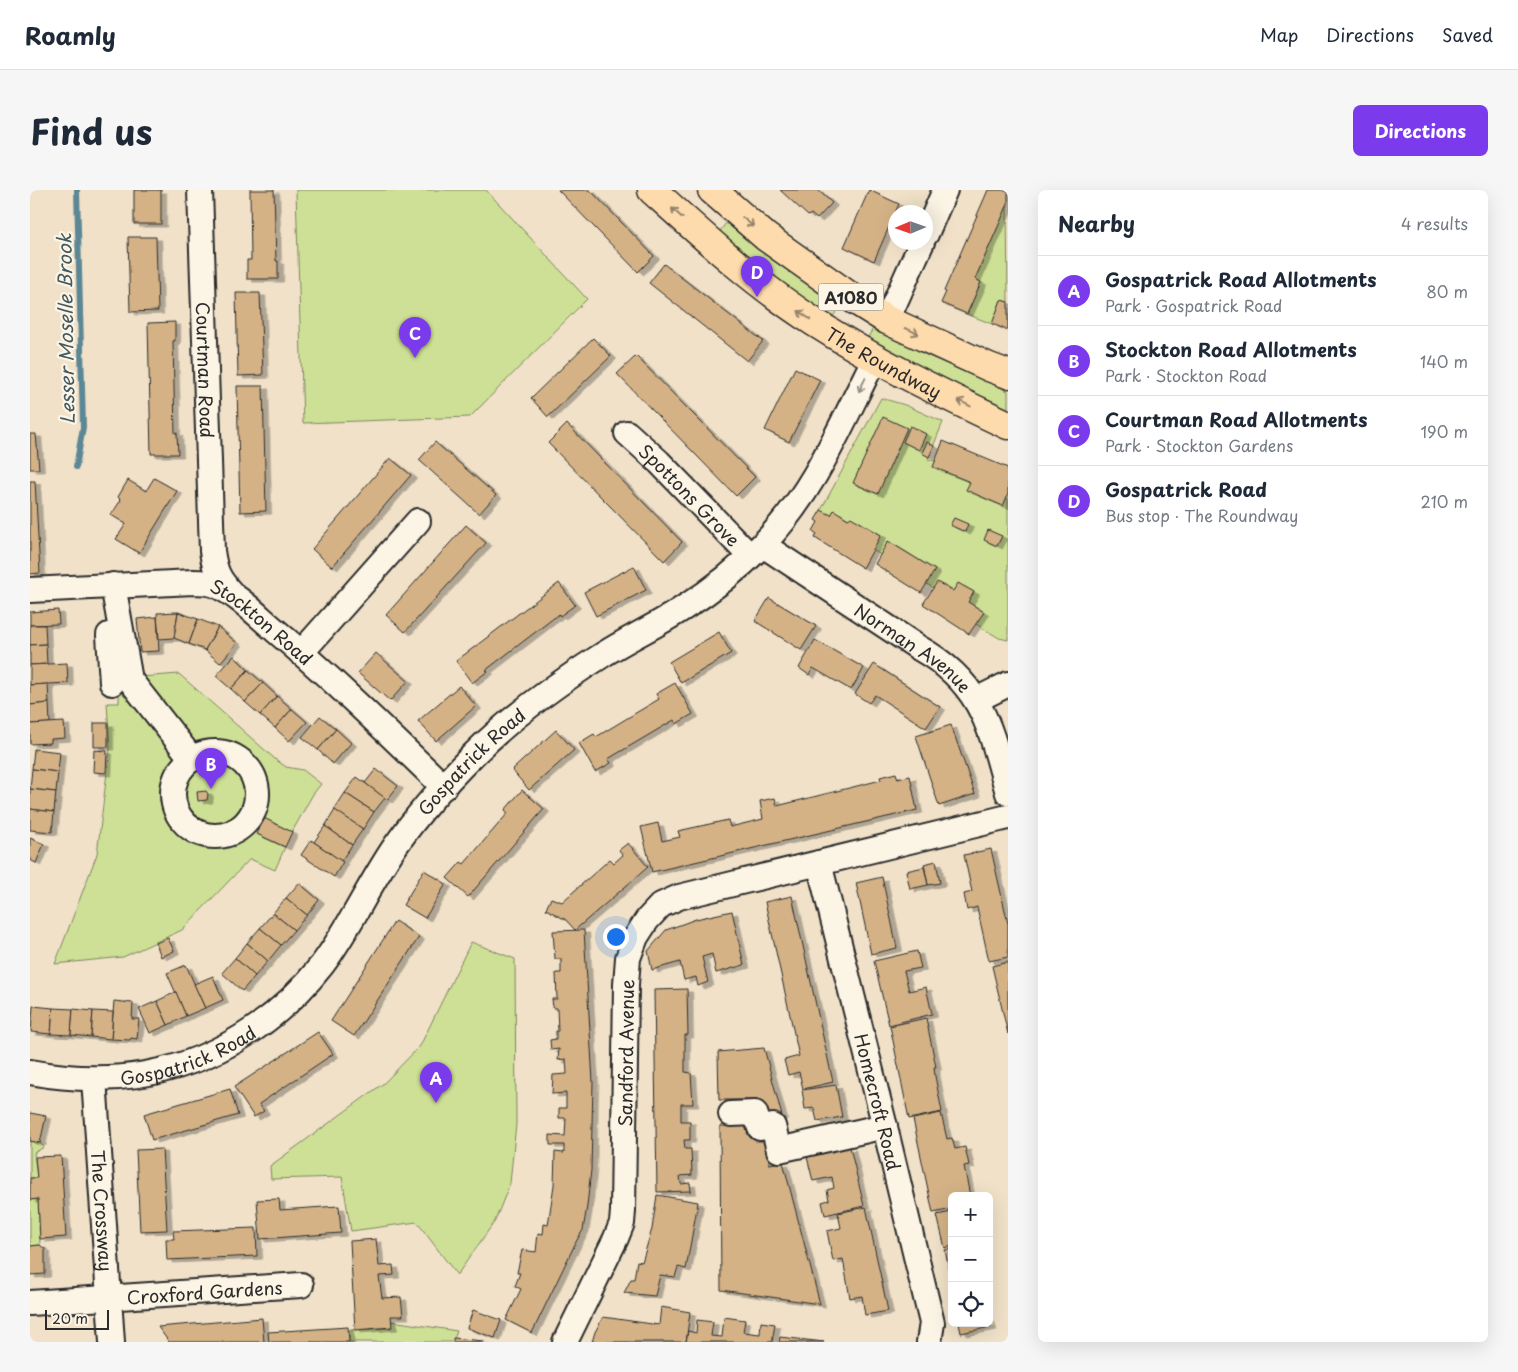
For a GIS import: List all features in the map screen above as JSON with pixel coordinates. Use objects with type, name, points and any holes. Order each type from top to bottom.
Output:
[{"type":"main road","name":"The Roundway","points":[[652,190],[738,266],[814,322],[875,358],[1008,425]]},
{"type":"main road","name":"The Roundway","points":[[717,195],[766,237],[811,270],[887,320],[1008,374]]},
{"type":"main road","name":"A1080","points":[[697,231],[717,195]]},
{"type":"street","name":"Courtman Road","points":[[200,190],[212,551],[214,567],[219,579],[232,594]]},
{"type":"street","points":[[933,218],[945,190]]},
{"type":"street","points":[[887,320],[918,250]]},
{"type":"street","name":"Gospatrick Road","points":[[30,1072],[60,1077],[94,1079],[131,1077],[162,1070],[196,1059],[228,1044],[254,1029],[278,1010],[301,989],[322,965],[397,843],[444,786],[472,756],[534,701],[601,656],[683,609],[707,592],[756,551],[792,509],[814,477],[827,455],[875,358]]},
{"type":"street","name":"Spottons Grove","points":[[627,433],[756,551]]},
{"type":"street","points":[[301,653],[418,521]]},
{"type":"street","name":"Courtman Road","points":[[193,582],[204,576],[210,566],[212,551]]},
{"type":"street","name":"Norman Avenue","points":[[756,551],[937,658],[959,676],[976,700],[991,728],[1008,793]]},
{"type":"street","name":"Stockton Road","points":[[30,590],[114,591],[206,582],[232,594],[361,707],[444,786]]},
{"type":"street","points":[[112,683],[106,606],[114,591]]},
{"type":"street","points":[[114,591],[130,680],[192,759]]},
{"type":"street","points":[[976,700],[1008,684]]},
{"type":"street","name":"Sandford Avenue","points":[[565,1342],[622,1223],[624,1211],[626,984],[628,958],[636,936],[647,920],[661,905],[679,897],[1008,817]]},
{"type":"street","name":"Homecroft Road","points":[[819,863],[932,1323],[929,1342]]},
{"type":"street","name":"The Crossway","points":[[94,1079],[112,1342]]},
{"type":"street","points":[[731,1114],[755,1113],[760,1128],[773,1126],[779,1150],[885,1126]]},
{"type":"street","name":"Croxford Gardens","points":[[30,1303],[301,1285]]},
{"type":"street","name":"Sandford Avenue","points":[[573,1342],[577,1317]]},
{"type":"green space","points":[[296,190],[486,190],[587,299],[470,417],[303,423]]},
{"type":"green space","points":[[1007,204],[1008,302],[1001,300],[992,324],[967,314],[981,282],[975,279]]},
{"type":"green space","points":[[726,223],[768,256],[840,306],[832,318],[766,273],[718,234]]},
{"type":"green space","points":[[874,327],[926,355],[1008,391],[1008,408],[908,363],[867,339]]},
{"type":"green space","points":[[881,398],[905,405],[943,422],[928,459],[1008,499],[1008,640],[999,638],[976,624],[933,588],[868,547],[821,510]]},
{"type":"green space","points":[[179,674],[275,759],[286,767],[303,770],[321,784],[313,794],[292,832],[264,819],[257,834],[285,847],[275,870],[250,859],[182,930],[123,957],[55,964],[97,854],[110,748],[107,703],[119,703],[119,687],[141,677]]},
{"type":"green space","points":[[471,942],[515,959],[516,1124],[510,1183],[495,1221],[457,1275],[417,1222],[351,1231],[342,1177],[271,1179],[270,1166],[384,1083],[420,1046]]},
{"type":"green space","points":[[30,1141],[40,1143],[44,1147],[34,1153],[37,1178],[30,1178]]},
{"type":"green space","points":[[38,1199],[40,1245],[30,1246],[30,1200]]},
{"type":"green space","points":[[392,1321],[457,1331],[453,1342],[349,1342],[349,1330],[391,1328]]},
{"type":"building","points":[[134,190],[161,190],[161,224],[134,224]]},
{"type":"building","points":[[250,190],[274,190],[278,279],[247,279],[247,260],[251,260]]},
{"type":"building","points":[[558,190],[590,190],[654,256],[638,272]]},
{"type":"building","points":[[780,190],[818,190],[832,203],[817,219],[811,214],[808,216]]},
{"type":"building","points":[[869,190],[899,204],[888,205],[888,229],[874,261],[844,247]]},
{"type":"building","points":[[988,190],[1008,190],[1008,204],[975,279],[981,282],[967,314],[941,303],[946,292],[944,291]]},
{"type":"building","points":[[128,237],[156,237],[158,311],[130,312]]},
{"type":"building","points":[[664,264],[763,341],[747,361],[649,283]]},
{"type":"building","points":[[236,293],[260,293],[263,375],[238,376]]},
{"type":"building","points":[[1001,300],[1008,302],[1008,330],[992,324]]},
{"type":"building","points":[[175,322],[175,341],[173,341],[175,433],[177,433],[178,454],[151,454],[148,323]]},
{"type":"building","points":[[593,338],[611,356],[548,417],[531,398]]},
{"type":"building","points":[[636,356],[755,477],[736,496],[617,374]]},
{"type":"building","points":[[795,368],[820,380],[789,442],[765,430]]},
{"type":"building","points":[[237,386],[263,386],[266,511],[240,512]]},
{"type":"building","points":[[883,417],[907,428],[878,494],[853,483]]},
{"type":"building","points":[[567,424],[682,542],[664,561],[548,443]]},
{"type":"building","points":[[910,426],[926,434],[919,450],[903,442]]},
{"type":"building","points":[[30,434],[36,434],[39,469],[30,469]]},
{"type":"building","points":[[943,441],[1008,468],[1008,494],[1003,506],[966,490],[970,482],[933,467]]},
{"type":"building","points":[[435,442],[496,495],[479,514],[419,460]]},
{"type":"building","points":[[927,442],[934,446],[929,457],[922,453]]},
{"type":"building","points":[[390,458],[411,475],[332,567],[312,549]]},
{"type":"building","points":[[154,478],[177,491],[139,553],[116,539],[126,524],[111,515],[121,500],[118,497],[128,480],[146,491]]},
{"type":"building","points":[[30,481],[35,481],[40,573],[30,574]]},
{"type":"building","points":[[821,510],[831,515],[834,510],[848,519],[851,517],[881,535],[863,568],[815,538],[817,534],[813,531],[818,522],[815,520]]},
{"type":"building","points":[[954,518],[968,524],[965,532],[950,525]]},
{"type":"building","points":[[466,525],[486,543],[405,632],[386,615]]},
{"type":"building","points":[[988,530],[1002,536],[997,546],[984,540]]},
{"type":"building","points":[[888,541],[935,570],[921,593],[875,564]]},
{"type":"building","points":[[634,566],[646,590],[596,616],[584,592]]},
{"type":"building","points":[[937,582],[953,591],[958,583],[974,592],[968,602],[984,612],[969,634],[923,604]]},
{"type":"building","points":[[559,583],[575,605],[560,616],[559,614],[472,683],[456,661]]},
{"type":"building","points":[[769,598],[816,626],[801,650],[755,621]]},
{"type":"building","points":[[58,610],[59,624],[30,625],[30,612]]},
{"type":"building","points":[[178,612],[174,638],[159,639],[157,613]]},
{"type":"building","points":[[178,612],[198,619],[189,644],[174,638]]},
{"type":"building","points":[[157,617],[159,651],[140,652],[137,619]]},
{"type":"building","points":[[198,619],[218,627],[205,650],[189,644]]},
{"type":"building","points":[[30,625],[45,625],[46,644],[30,645]]},
{"type":"building","points":[[218,627],[237,643],[220,663],[205,650]]},
{"type":"building","points":[[719,632],[731,653],[681,683],[669,662]]},
{"type":"building","points":[[815,640],[864,668],[851,690],[813,668],[809,675],[799,668]]},
{"type":"building","points":[[46,644],[47,664],[30,665],[30,645]]},
{"type":"building","points":[[376,653],[408,681],[390,701],[358,673]]},
{"type":"building","points":[[234,656],[248,670],[231,689],[216,676]]},
{"type":"building","points":[[67,663],[68,683],[30,685],[30,665]]},
{"type":"building","points":[[874,664],[940,707],[926,728],[875,695],[869,703],[855,694]]},
{"type":"building","points":[[248,670],[263,683],[245,702],[231,689]]},
{"type":"building","points":[[263,683],[277,696],[260,715],[245,702]]},
{"type":"building","points":[[675,683],[693,714],[676,724],[674,720],[608,759],[611,763],[595,772],[579,743],[594,734],[596,737],[659,699],[656,694]]},
{"type":"building","points":[[48,684],[49,703],[30,705],[30,685]]},
{"type":"building","points":[[459,686],[476,706],[436,741],[418,721]]},
{"type":"building","points":[[277,696],[292,709],[275,728],[260,715]]},
{"type":"building","points":[[49,703],[50,723],[30,724],[30,705]]},
{"type":"building","points":[[292,709],[307,722],[289,741],[275,728]]},
{"type":"building","points":[[320,716],[336,729],[318,750],[302,737]]},
{"type":"building","points":[[64,722],[65,738],[51,739],[51,743],[30,744],[30,724]]},
{"type":"building","points":[[94,723],[108,723],[108,747],[94,747]]},
{"type":"building","points":[[951,725],[975,794],[939,806],[916,736]]},
{"type":"building","points":[[336,729],[351,743],[333,764],[318,750]]},
{"type":"building","points":[[556,730],[574,750],[529,790],[512,770]]},
{"type":"building","points":[[34,749],[60,752],[58,772],[32,769]]},
{"type":"building","points":[[94,750],[107,751],[106,773],[93,772]]},
{"type":"building","points":[[32,769],[58,772],[56,792],[30,789]]},
{"type":"building","points":[[376,769],[398,786],[387,800],[365,783]]},
{"type":"building","points":[[896,773],[898,779],[910,776],[917,810],[652,872],[641,827],[658,823],[662,841],[680,837],[678,831],[728,820],[730,827],[763,819],[760,801],[775,798],[777,806],[881,780],[880,777]]},
{"type":"building","points":[[357,777],[385,798],[374,812],[345,793]]},
{"type":"building","points":[[30,789],[56,792],[54,812],[30,809]]},
{"type":"building","points":[[522,790],[544,809],[468,897],[447,878],[461,862],[464,864],[508,813],[505,810]]},
{"type":"building","points":[[206,791],[208,794],[207,800],[198,801],[197,792]]},
{"type":"building","points":[[345,793],[374,812],[363,829],[334,810]]},
{"type":"building","points":[[30,809],[54,812],[52,832],[30,830]]},
{"type":"building","points":[[335,810],[363,829],[352,845],[325,826]]},
{"type":"building","points":[[264,818],[292,832],[285,847],[257,834]]},
{"type":"building","points":[[325,826],[352,845],[341,861],[314,842]]},
{"type":"building","points":[[30,838],[44,844],[36,863],[30,860]]},
{"type":"building","points":[[311,840],[343,862],[334,877],[301,855]]},
{"type":"building","points":[[628,843],[648,867],[575,930],[566,920],[546,909],[551,898],[562,902],[610,859],[614,863],[623,855],[619,850]]},
{"type":"building","points":[[991,849],[1008,924],[1008,957],[989,961],[977,907],[967,910],[964,894],[972,892],[964,855]]},
{"type":"building","points":[[936,861],[940,883],[928,885],[924,864]]},
{"type":"building","points":[[924,867],[928,885],[910,889],[906,871]]},
{"type":"building","points":[[424,870],[446,884],[425,918],[403,905]]},
{"type":"building","points":[[882,877],[897,948],[871,954],[856,883]]},
{"type":"building","points":[[299,883],[319,900],[307,915],[286,898]]},
{"type":"building","points":[[792,896],[833,1082],[803,1089],[799,1072],[788,1075],[784,1060],[799,1056],[765,902]]},
{"type":"building","points":[[286,898],[307,915],[294,930],[273,913]]},
{"type":"building","points":[[732,911],[744,965],[716,973],[712,954],[702,957],[708,982],[698,986],[696,977],[684,980],[680,962],[652,970],[648,951],[666,930],[696,919]]},
{"type":"building","points":[[273,913],[294,930],[281,945],[260,928]]},
{"type":"building","points":[[395,921],[419,937],[354,1036],[331,1021]]},
{"type":"building","points":[[260,928],[281,945],[268,961],[247,943]]},
{"type":"building","points":[[584,930],[593,1082],[591,1170],[587,1206],[583,1230],[532,1333],[506,1320],[521,1289],[515,1286],[520,1273],[517,1273],[522,1250],[536,1252],[538,1233],[543,1234],[544,1224],[548,1225],[554,1185],[555,1152],[564,1153],[564,1145],[550,1145],[550,1135],[565,1136],[566,1118],[559,1118],[559,1108],[566,1108],[566,1093],[552,1094],[553,1075],[567,1074],[566,1059],[558,1060],[559,1049],[551,1050],[550,1040],[556,1039],[556,1031],[558,1031],[557,1008],[553,1008],[552,999],[557,999],[556,973],[561,973],[561,959],[555,959],[553,931]]},
{"type":"building","points":[[168,938],[174,951],[161,957],[156,943]]},
{"type":"building","points":[[247,943],[268,961],[255,976],[235,958]]},
{"type":"building","points":[[917,951],[921,968],[904,971],[909,991],[926,987],[932,1014],[889,1025],[874,961]]},
{"type":"building","points":[[235,958],[255,976],[242,991],[222,973]]},
{"type":"building","points":[[1008,962],[1008,1034],[992,966]]},
{"type":"building","points":[[186,965],[205,1008],[186,1016],[167,973]]},
{"type":"building","points":[[213,976],[223,1000],[205,1008],[194,984]]},
{"type":"building","points":[[687,989],[688,1035],[685,1035],[685,1072],[691,1073],[693,1104],[681,1104],[681,1121],[690,1121],[690,1140],[684,1140],[685,1149],[691,1149],[692,1175],[680,1176],[681,1184],[690,1183],[691,1191],[657,1192],[654,990]]},
{"type":"building","points":[[176,992],[186,1016],[168,1025],[157,1001]]},
{"type":"building","points":[[114,1001],[133,1003],[132,1019],[139,1019],[137,1039],[111,1039]]},
{"type":"building","points":[[157,1001],[168,1025],[150,1033],[139,1009]]},
{"type":"building","points":[[33,1006],[53,1008],[51,1034],[31,1032]]},
{"type":"building","points":[[53,1008],[73,1009],[71,1035],[51,1034]]},
{"type":"building","points":[[73,1009],[93,1011],[91,1037],[71,1035]]},
{"type":"building","points":[[93,1011],[113,1012],[111,1039],[91,1037]]},
{"type":"building","points":[[926,1018],[936,1067],[934,1067],[935,1076],[942,1112],[909,1119],[890,1026]]},
{"type":"building","points":[[318,1032],[333,1054],[259,1104],[264,1111],[254,1117],[234,1087]]},
{"type":"building","points":[[764,1048],[782,1116],[764,1123],[758,1100],[719,1100],[718,1052]]},
{"type":"building","points":[[836,1085],[842,1117],[817,1121],[814,1108],[805,1109],[802,1090]]},
{"type":"building","points":[[230,1089],[238,1115],[152,1140],[144,1114]]},
{"type":"building","points":[[30,1113],[46,1116],[40,1143],[30,1141]]},
{"type":"building","points":[[941,1113],[947,1139],[952,1138],[955,1149],[965,1147],[969,1165],[964,1166],[969,1192],[948,1192],[948,1210],[933,1213],[913,1119]]},
{"type":"building","points":[[720,1126],[754,1126],[767,1135],[769,1164],[783,1162],[820,1304],[721,1290]]},
{"type":"building","points":[[850,1147],[864,1206],[825,1215],[822,1202],[829,1200],[827,1190],[834,1188],[832,1177],[813,1181],[807,1157]]},
{"type":"building","points":[[162,1149],[167,1230],[140,1231],[136,1150]]},
{"type":"building","points":[[61,1156],[66,1237],[40,1239],[38,1199],[30,1200],[30,1178],[37,1178],[35,1157]]},
{"type":"building","points":[[657,1195],[698,1202],[686,1269],[678,1267],[675,1277],[660,1275],[655,1296],[624,1293],[631,1279],[634,1279],[637,1261],[642,1262],[652,1229]]},
{"type":"building","points":[[279,1199],[280,1210],[339,1206],[341,1233],[260,1239],[257,1200]]},
{"type":"building","points":[[866,1207],[888,1311],[865,1315],[862,1296],[850,1298],[843,1259],[833,1261],[827,1231],[841,1228],[838,1213]]},
{"type":"building","points":[[948,1213],[948,1247],[945,1248],[937,1215]]},
{"type":"building","points":[[256,1228],[257,1256],[167,1260],[166,1239],[174,1239],[173,1231]]},
{"type":"building","points":[[376,1239],[379,1266],[393,1265],[394,1275],[379,1276],[382,1298],[401,1297],[403,1316],[391,1316],[392,1327],[355,1330],[350,1241]]},
{"type":"building","points":[[40,1245],[45,1249],[45,1274],[30,1275],[30,1246]]},
{"type":"building","points":[[945,1250],[948,1250],[948,1265]]},
{"type":"building","points":[[661,1307],[690,1312],[686,1342],[592,1342],[603,1317],[659,1325]]},
{"type":"building","points":[[473,1310],[501,1320],[495,1338],[467,1328]]},
{"type":"building","points":[[724,1317],[745,1320],[743,1332],[760,1334],[761,1322],[775,1324],[772,1342],[686,1342],[688,1331],[696,1333],[697,1320],[713,1322],[711,1336],[722,1337]]},
{"type":"building","points":[[262,1318],[264,1342],[169,1342],[158,1327]]},
{"type":"building","points":[[348,1327],[349,1342],[269,1342],[268,1332]]},
{"type":"building","points":[[960,1327],[991,1327],[961,1333]]},
{"type":"building","points":[[780,1337],[824,1342],[779,1342]]},
{"type":"building","points":[[453,1338],[484,1341],[484,1342],[453,1342]]},
{"type":"waterway","name":"Lesser Moselle Brook","points":[[76,467],[83,427],[77,190]]},
{"type":"place","name":"Gospatrick Road","points":[[757,297]]},
{"type":"place","name":"Courtman Road Allotments","points":[[415,358]]},
{"type":"place","name":"Stockton Road Allotments","points":[[211,789]]},
{"type":"place","name":"Gospatrick Road Allotments","points":[[436,1103]]}]
